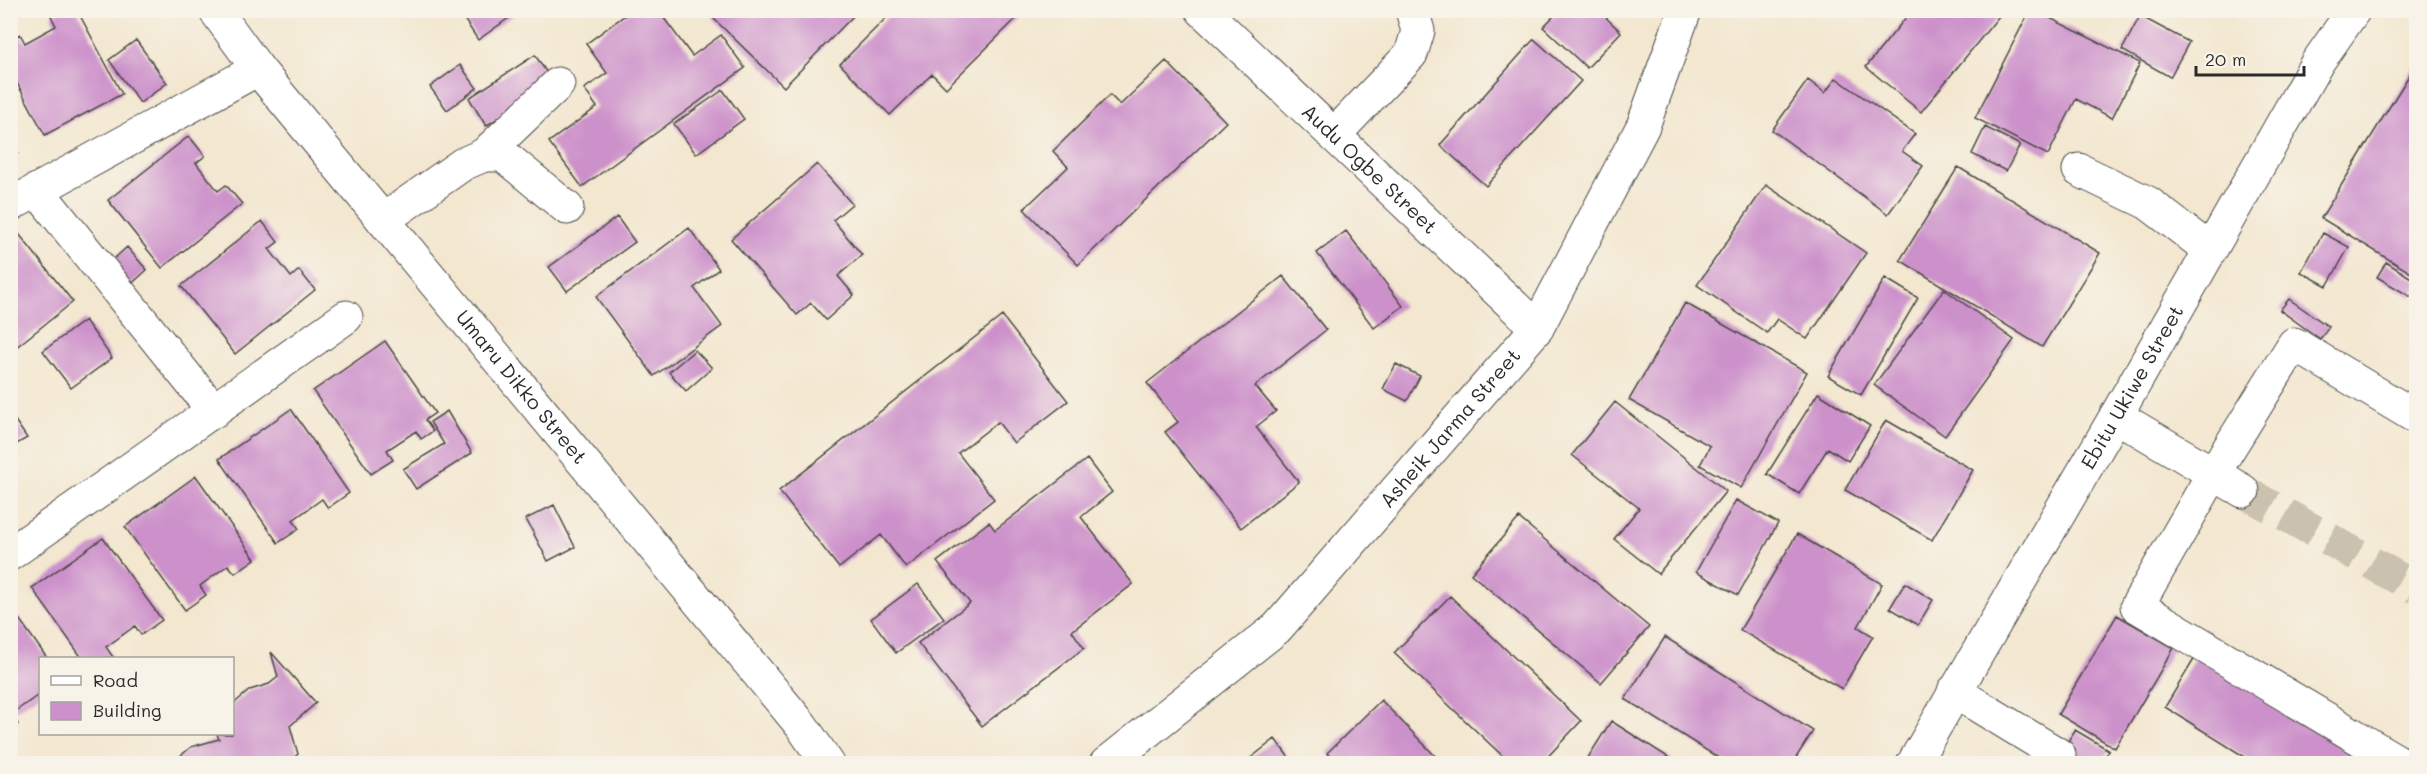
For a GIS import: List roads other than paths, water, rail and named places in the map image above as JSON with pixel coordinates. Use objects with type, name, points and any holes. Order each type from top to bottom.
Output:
[{"type":"street","name":"Umaru Dikko Street","points":[[215,10],[258,69],[801,725],[828,764]]},
{"type":"street","name":"Audu Ogbe Street","points":[[1202,10],[1537,328]]},
{"type":"street","points":[[1334,135],[1411,54],[1418,31],[1412,10]]},
{"type":"street","name":"Asheik Jarma Street","points":[[1106,764],[1277,628],[1537,328],[1643,126],[1685,10]]},
{"type":"street","name":"Ebitu Ukiwe Street","points":[[1913,764],[2116,416],[2317,63],[2354,10]]},
{"type":"street","points":[[214,411],[24,198],[258,69]]},
{"type":"street","points":[[383,220],[464,164],[484,155],[558,84]]},
{"type":"street","points":[[484,155],[503,155],[567,208]]},
{"type":"street","points":[[2079,170],[2148,203],[2210,250]]},
{"type":"street","points":[[15,541],[214,411],[346,317]]},
{"type":"street","points":[[2402,764],[2138,606],[2213,474],[2294,344],[2416,417]]},
{"type":"street","points":[[2116,416],[2243,491]]},
{"type":"street","points":[[1954,691],[2059,755]]},
{"type":"tunnel","points":[[2243,491],[2416,588]]}]
